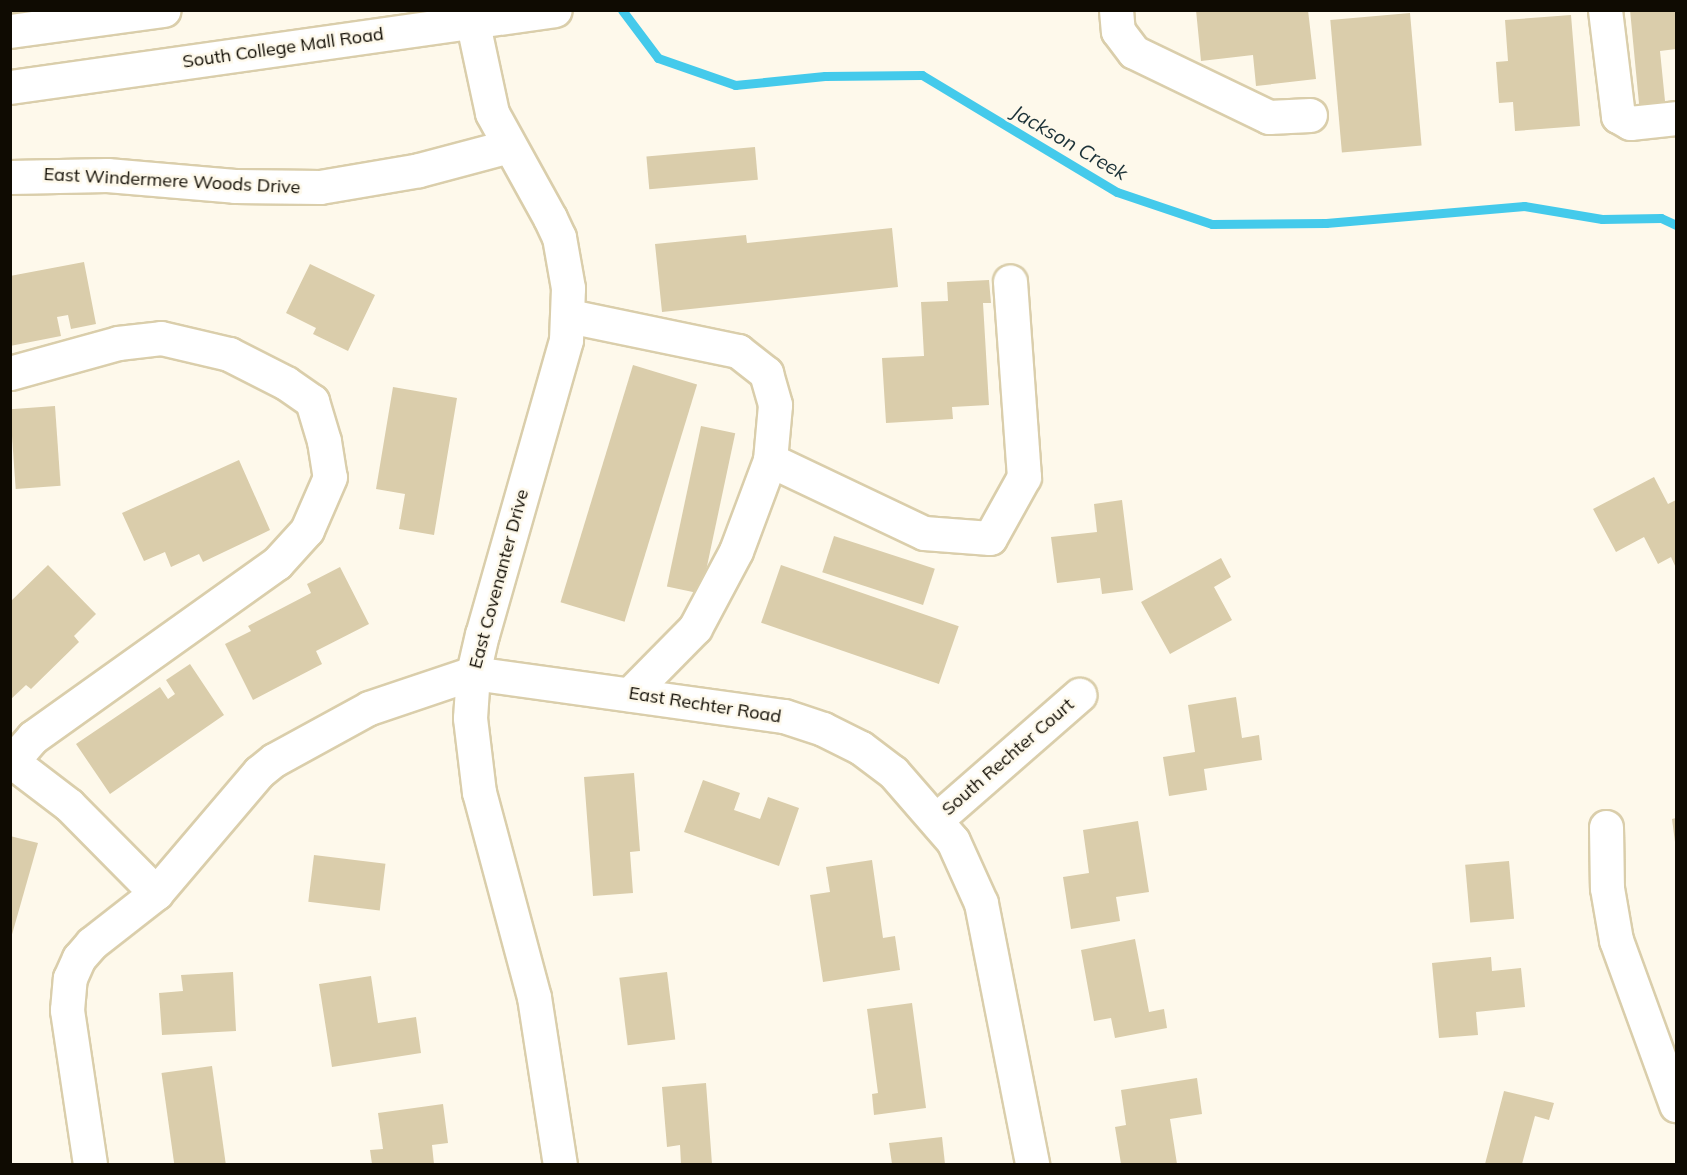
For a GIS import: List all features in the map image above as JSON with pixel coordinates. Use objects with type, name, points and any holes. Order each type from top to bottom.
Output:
[{"type":"street","points":[[10,31],[164,10]]},
{"type":"street","name":"South College Mall Road","points":[[10,87],[471,16],[555,10]]},
{"type":"street","points":[[1116,10],[1118,31],[1134,52],[1269,117],[1310,115]]},
{"type":"street","points":[[1605,10],[1618,116],[1630,123],[1677,118]]},
{"type":"street","name":"East Covenanter Drive","points":[[471,16],[492,113],[559,237],[569,316],[566,340],[473,673],[470,718],[475,770],[534,997],[560,1164]]},
{"type":"street","name":"East Windermere Woods Drive","points":[[10,177],[107,175],[235,186],[320,187],[419,170],[508,146]]},
{"type":"street","points":[[770,460],[924,533],[990,538],[1024,477],[1010,282]]},
{"type":"street","points":[[569,316],[738,351],[766,373],[776,405],[770,460],[736,551],[695,628],[630,694]]},
{"type":"street","points":[[10,373],[118,343],[161,338],[229,354],[286,383],[312,401],[324,441],[330,477],[307,530],[277,563],[33,737],[11,761],[69,805],[156,893]]},
{"type":"street","points":[[90,1164],[67,1010],[70,978],[79,958],[92,943],[156,893],[260,772],[274,760],[369,708],[473,673]]},
{"type":"street","name":"East Rechter Road","points":[[473,673],[743,709],[823,729],[861,748],[893,772],[937,819],[966,864],[981,903],[1032,1164]]},
{"type":"street","name":"South Rechter Court","points":[[937,819],[1078,695]]},
{"type":"street","points":[[1606,827],[1607,888],[1616,940],[1677,1105]]},
{"type":"building","points":[[1196,10],[1308,10],[1316,79],[1256,86],[1253,55],[1201,61]]},
{"type":"building","points":[[1630,10],[1676,10],[1676,49],[1660,51],[1666,111],[1640,114]]},
{"type":"building","points":[[1410,13],[1422,145],[1342,152],[1330,20]]},
{"type":"building","points":[[1571,15],[1580,126],[1515,131],[1513,102],[1499,103],[1496,62],[1508,61],[1505,20]]},
{"type":"building","points":[[755,147],[758,180],[649,189],[646,156]]},
{"type":"building","points":[[892,228],[898,287],[662,312],[655,244],[746,235],[747,243]]},
{"type":"building","points":[[84,262],[96,324],[71,329],[68,315],[57,317],[61,336],[10,346],[10,276]]},
{"type":"building","points":[[310,264],[375,295],[348,351],[313,334],[316,328],[286,313]]},
{"type":"building","points":[[989,280],[991,303],[983,303],[989,405],[952,407],[953,419],[886,423],[882,358],[924,356],[921,302],[948,301],[947,282]]},
{"type":"building","points":[[633,365],[697,385],[625,622],[560,602]]},
{"type":"building","points":[[393,387],[457,398],[434,535],[399,529],[405,494],[376,489]]},
{"type":"building","points":[[55,406],[61,486],[16,489],[10,409]]},
{"type":"building","points":[[701,426],[735,433],[701,594],[667,586]]},
{"type":"building","points":[[239,460],[270,530],[203,562],[199,554],[171,567],[165,552],[144,561],[122,513]]},
{"type":"building","points":[[1654,477],[1668,504],[1676,500],[1676,568],[1671,557],[1658,564],[1644,537],[1616,552],[1593,509]]},
{"type":"building","points":[[1122,500],[1133,590],[1102,594],[1100,578],[1057,583],[1051,537],[1097,532],[1094,504]]},
{"type":"building","points":[[834,536],[935,569],[923,605],[822,572]]},
{"type":"building","points":[[1221,558],[1231,577],[1214,587],[1232,620],[1170,654],[1141,602]]},
{"type":"building","points":[[48,565],[96,614],[74,636],[79,642],[31,689],[26,685],[10,700],[10,602]]},
{"type":"building","points":[[781,565],[959,626],[939,684],[761,623]]},
{"type":"building","points":[[340,567],[369,624],[316,651],[322,664],[253,700],[225,644],[251,631],[248,626],[311,593],[307,584]]},
{"type":"building","points":[[190,664],[224,715],[110,794],[76,744],[160,687],[168,699],[175,694],[166,680]]},
{"type":"building","points":[[1236,697],[1242,738],[1259,735],[1262,760],[1204,769],[1207,790],[1169,796],[1163,757],[1195,752],[1188,705]]},
{"type":"building","points":[[634,773],[640,851],[630,852],[633,893],[593,896],[584,777]]},
{"type":"building","points":[[703,780],[740,793],[734,810],[760,819],[768,797],[799,808],[779,866],[684,832]]},
{"type":"building","points":[[1676,818],[1676,842],[1675,842],[1672,819]]},
{"type":"building","points":[[1138,821],[1149,892],[1116,897],[1120,921],[1071,929],[1063,877],[1089,873],[1083,830]]},
{"type":"building","points":[[10,836],[38,843],[11,938],[10,938]]},
{"type":"building","points":[[314,855],[385,864],[380,910],[308,902]]},
{"type":"building","points":[[872,860],[883,938],[895,936],[900,970],[823,982],[810,895],[830,892],[826,867]]},
{"type":"building","points":[[1509,861],[1514,919],[1470,923],[1465,865]]},
{"type":"building","points":[[1135,939],[1149,1012],[1164,1009],[1167,1028],[1115,1038],[1111,1018],[1094,1021],[1081,950]]},
{"type":"building","points":[[1491,957],[1492,971],[1521,968],[1525,1007],[1476,1012],[1478,1035],[1439,1038],[1432,963]]},
{"type":"building","points":[[233,972],[236,1031],[162,1035],[159,993],[183,991],[181,975]]},
{"type":"building","points":[[667,972],[675,1039],[628,1045],[619,978]]},
{"type":"building","points":[[371,976],[378,1023],[416,1017],[421,1053],[332,1067],[319,984]]},
{"type":"building","points":[[912,1003],[926,1108],[874,1115],[872,1094],[878,1093],[867,1009]]},
{"type":"building","points":[[212,1066],[226,1164],[174,1164],[161,1073]]},
{"type":"building","points":[[1197,1078],[1202,1114],[1170,1119],[1177,1164],[1121,1164],[1115,1127],[1126,1125],[1121,1090]]},
{"type":"building","points":[[706,1083],[712,1164],[681,1164],[680,1145],[667,1147],[662,1087]]},
{"type":"building","points":[[1504,1091],[1554,1103],[1549,1120],[1535,1116],[1522,1164],[1485,1164]]},
{"type":"building","points":[[443,1104],[448,1143],[432,1145],[434,1164],[372,1164],[370,1150],[383,1149],[378,1113]]},
{"type":"building","points":[[942,1137],[945,1164],[892,1164],[889,1143]]},
{"type":"waterway","name":"Jackson Creek","points":[[622,10],[658,58],[735,85],[825,76],[922,75],[1117,192],[1212,224],[1326,223],[1524,206],[1602,219],[1661,218],[1676,225]]}]
